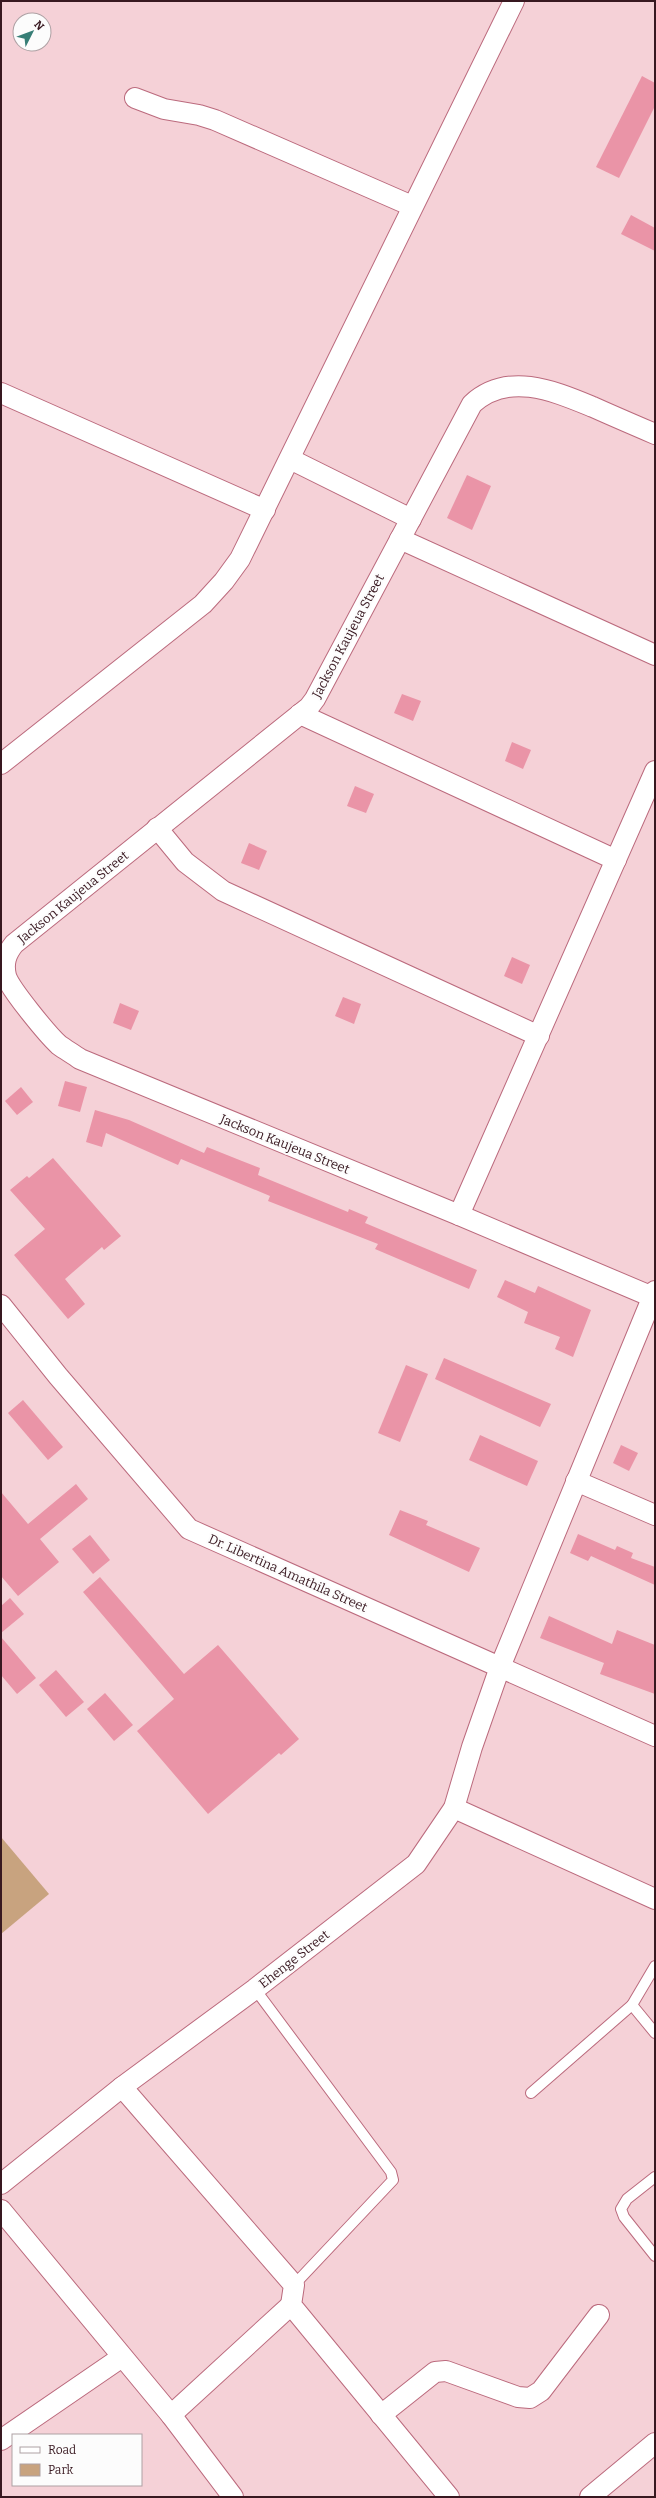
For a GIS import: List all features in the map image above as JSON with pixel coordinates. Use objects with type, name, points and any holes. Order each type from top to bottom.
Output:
[{"type":"street","points":[[1,764],[203,604],[224,581],[240,559],[412,206],[514,1]]},
{"type":"street","points":[[136,98],[164,109],[215,120],[412,206]]},
{"type":"street","name":"Jackson Kaujeua Street","points":[[654,1295],[80,1059],[58,1044],[13,988],[7,977],[3,958],[14,944],[300,714],[315,699],[472,404],[483,394],[498,389],[536,386],[554,391],[655,434]]},
{"type":"street","points":[[1,393],[265,510]]},
{"type":"street","points":[[290,459],[411,519]]},
{"type":"street","points":[[400,539],[655,656]]},
{"type":"street","points":[[300,714],[616,860]]},
{"type":"street","points":[[459,1215],[655,771]]},
{"type":"street","points":[[157,828],[185,862],[223,891],[539,1036]]},
{"type":"street","name":"Ehenge Street","points":[[1,2184],[122,2087],[255,1988],[416,1864],[454,1808],[472,1747],[500,1667],[654,1295]]},
{"type":"street","name":"Dr. Libertina Amathila Street","points":[[1,1305],[58,1376],[189,1529],[655,1736]]},
{"type":"street","points":[[576,1481],[655,1515]]},
{"type":"street","points":[[454,1808],[655,1899]]},
{"type":"street","points":[[122,2087],[294,2285],[291,2305],[171,2415]]},
{"type":"street","points":[[1,2210],[171,2415],[233,2497]]},
{"type":"street","points":[[291,2305],[449,2497]]},
{"type":"street","points":[[381,2415],[436,2372],[446,2371],[518,2397],[530,2398],[541,2391],[599,2315]]},
{"type":"street","points":[[1,2440],[122,2357]]},
{"type":"street","points":[[590,2497],[655,2443]]},
{"type":"lane","points":[[531,2093],[632,2005],[655,1966]]},
{"type":"lane","points":[[255,1988],[391,2172],[393,2180],[294,2285]]},
{"type":"lane","points":[[632,2005],[655,2033]]},
{"type":"lane","points":[[655,2177],[627,2199],[621,2209],[624,2217],[655,2256]]},
{"type":"green space","points":[[1,1837],[49,1894],[1,1934]]},
{"type":"building","points":[[642,76],[655,83],[655,106],[619,178],[596,167]]},
{"type":"building","points":[[631,215],[655,228],[655,251],[621,234]]},
{"type":"building","points":[[467,475],[491,486],[472,530],[447,518]]},
{"type":"building","points":[[402,694],[421,701],[413,721],[394,713]]},
{"type":"building","points":[[512,742],[531,750],[523,769],[505,761]]},
{"type":"building","points":[[355,786],[374,794],[366,813],[347,806]]},
{"type":"building","points":[[249,843],[267,851],[259,870],[241,863]]},
{"type":"building","points":[[512,957],[530,965],[522,984],[504,976]]},
{"type":"building","points":[[343,997],[361,1004],[354,1024],[335,1016]]},
{"type":"building","points":[[120,1003],[139,1011],[131,1030],[113,1023]]},
{"type":"building","points":[[65,1081],[87,1087],[80,1112],[58,1106]]},
{"type":"building","points":[[21,1087],[33,1102],[17,1115],[5,1101]]},
{"type":"building","points":[[95,1110],[129,1120],[204,1153],[207,1147],[260,1168],[258,1175],[348,1212],[349,1209],[368,1217],[365,1223],[477,1270],[469,1289],[375,1249],[378,1244],[268,1201],[270,1196],[181,1159],[178,1165],[106,1133],[102,1147],[86,1142]]},
{"type":"building","points":[[53,1158],[121,1236],[104,1250],[102,1247],[65,1279],[85,1304],[68,1319],[14,1255],[45,1229],[10,1190],[27,1176],[29,1178]]},
{"type":"building","points":[[505,1280],[535,1293],[538,1286],[591,1310],[573,1357],[555,1349],[560,1337],[524,1323],[528,1312],[497,1297]]},
{"type":"building","points":[[444,1358],[551,1404],[540,1427],[435,1379]]},
{"type":"building","points":[[406,1365],[428,1374],[400,1442],[378,1433]]},
{"type":"building","points":[[23,1400],[63,1447],[48,1460],[8,1413]]},
{"type":"building","points":[[480,1435],[538,1461],[527,1486],[469,1460]]},
{"type":"building","points":[[621,1445],[638,1453],[629,1471],[613,1463]]},
{"type":"building","points":[[76,1484],[88,1499],[40,1539],[59,1562],[18,1596],[1,1576],[1,1492],[28,1524]]},
{"type":"building","points":[[400,1510],[428,1521],[426,1525],[480,1548],[469,1572],[389,1535]]},
{"type":"building","points":[[578,1534],[615,1550],[617,1546],[633,1553],[631,1558],[655,1567],[655,1585],[591,1556],[588,1561],[570,1553]]},
{"type":"building","points":[[90,1535],[110,1560],[93,1574],[72,1549]]},
{"type":"building","points":[[100,1577],[184,1674],[218,1645],[299,1739],[281,1755],[279,1753],[208,1814],[137,1731],[174,1699],[83,1592]]},
{"type":"building","points":[[10,1598],[24,1614],[1,1633],[1,1606]]},
{"type":"building","points":[[549,1616],[612,1644],[617,1630],[655,1645],[655,1694],[600,1674],[604,1663],[540,1638]]},
{"type":"building","points":[[1,1637],[36,1678],[17,1694],[1,1675]]},
{"type":"building","points":[[56,1670],[84,1702],[66,1717],[39,1685]]},
{"type":"building","points":[[105,1693],[133,1725],[114,1741],[87,1709]]}]
